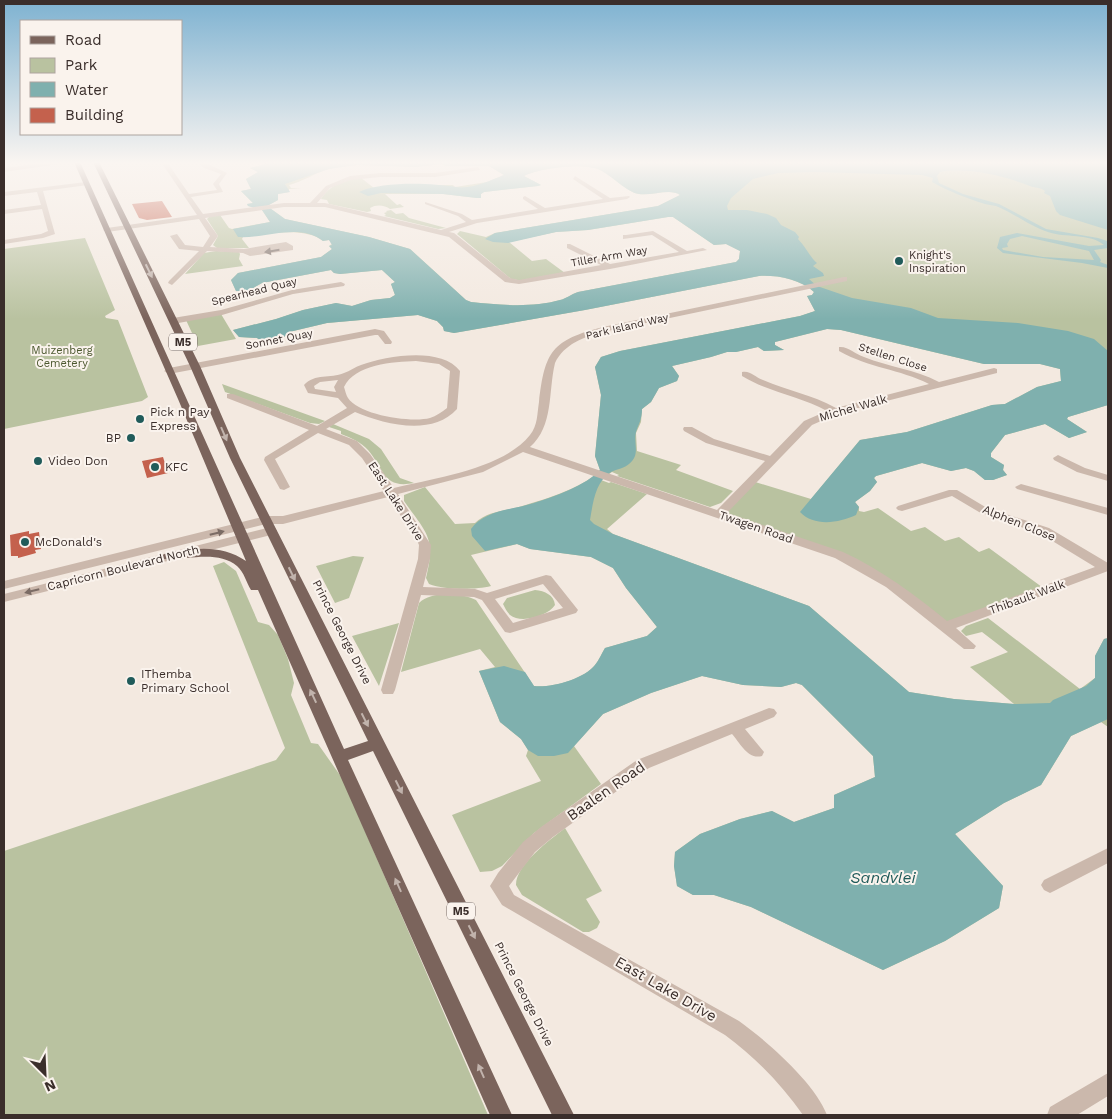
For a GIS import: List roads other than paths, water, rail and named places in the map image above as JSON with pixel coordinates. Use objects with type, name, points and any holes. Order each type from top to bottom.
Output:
[{"type":"main road","name":"M5","points":[[100,214],[281,628],[501,1115]]},
{"type":"main road","name":"Prince George Drive","points":[[121,214],[195,366],[234,458],[563,1115]]},
{"type":"main road","points":[[167,557],[192,553],[208,553],[238,560],[247,570],[281,628]]},
{"type":"main road","points":[[340,756],[377,744]]},
{"type":"street","points":[[4,242],[52,233],[46,214]]},
{"type":"street","points":[[107,230],[214,214]]},
{"type":"street","points":[[347,214],[363,219]]},
{"type":"street","points":[[358,214],[443,232],[471,222],[518,214]]},
{"type":"street","points":[[458,214],[471,222]]},
{"type":"street","points":[[172,283],[206,249],[214,236],[201,216]]},
{"type":"street","name":"Tiller Arm Way","points":[[443,232],[457,238],[508,280],[519,282],[703,250]]},
{"type":"street","points":[[626,237],[654,234],[686,253]]},
{"type":"street","points":[[174,236],[183,247],[244,250],[286,244],[290,248],[250,254],[244,250]]},
{"type":"street","points":[[570,246],[610,267]]},
{"type":"street","name":"Park Island Way","points":[[268,526],[283,520],[479,470],[500,462],[530,441],[540,427],[550,361],[559,350],[572,341],[611,328],[844,279]]},
{"type":"street","name":"Spearhead Quay","points":[[173,321],[222,312],[292,292],[341,284]]},
{"type":"street","name":"Sonnet Quay","points":[[170,371],[375,332],[381,333],[388,342]]},
{"type":"street","name":"Stellen Close","points":[[842,349],[860,359],[911,372],[936,386]]},
{"type":"street","points":[[405,358],[441,362],[450,365],[455,371],[452,409],[442,416],[424,421],[394,421],[354,408],[341,396],[311,391],[308,385],[317,380],[345,376],[367,366],[405,358]]},
{"type":"street","name":"Michel Walk","points":[[719,514],[810,421],[835,411],[994,371]]},
{"type":"street","points":[[745,374],[758,382],[813,398],[835,411]]},
{"type":"street","points":[[341,396],[340,386],[345,376]]},
{"type":"street","name":"East Lake Drive","points":[[230,396],[343,439],[360,449],[417,531],[424,545],[424,559],[388,690]]},
{"type":"street","points":[[284,487],[269,460],[270,457],[354,408]]},
{"type":"street","points":[[688,429],[710,441],[772,460]]},
{"type":"street","name":"Twagen Road","points":[[522,448],[612,477],[859,564],[889,582],[969,646]]},
{"type":"street","points":[[1058,458],[1081,470],[1108,478]]},
{"type":"street","points":[[1020,487],[1108,512]]},
{"type":"street","name":"Alphen Close","points":[[902,508],[953,492],[983,510],[1045,531],[1106,567]]},
{"type":"street","points":[[240,533],[268,526]]},
{"type":"street","name":"Capricorn Boulevard North","points":[[4,598],[167,557],[240,533]]},
{"type":"street","name":"Capricorn Boulevard North","points":[[4,585],[240,533]]},
{"type":"street","name":"Thibault Walk","points":[[945,627],[1106,567]]},
{"type":"street","points":[[415,592],[476,593],[487,596],[546,579],[571,610],[510,629],[487,596]]},
{"type":"street","name":"Baalen Road","points":[[500,886],[504,878],[529,847],[547,832],[643,764],[770,713]]},
{"type":"street","points":[[734,727],[756,752]]},
{"type":"street","points":[[1050,885],[1108,855]]},
{"type":"street","name":"East Lake Drive","points":[[500,886],[508,900],[732,1028],[760,1047],[790,1078],[816,1115]]},
{"type":"street","points":[[1058,1115],[1108,1084]]},
{"type":"water","name":"Sandvlei","points":[[265,214],[278,214],[285,219],[369,237],[410,249],[466,300],[516,305],[549,303],[578,292],[736,262],[739,259],[740,251],[726,244],[714,245],[673,217],[588,230],[556,232],[508,243],[493,242],[485,239],[495,233],[608,214],[767,214],[776,218],[781,225],[795,232],[799,237],[798,239],[817,263],[813,266],[823,273],[824,276],[809,279],[817,286],[852,298],[911,308],[938,318],[1018,323],[1068,331],[1094,339],[1108,351],[1108,405],[1068,417],[1067,419],[1087,432],[1069,438],[1045,424],[1005,435],[991,453],[991,457],[1004,465],[1003,470],[1007,475],[993,480],[985,480],[974,471],[966,468],[951,471],[922,463],[876,476],[874,478],[877,482],[870,491],[855,502],[859,507],[856,515],[835,522],[812,520],[800,512],[860,440],[907,432],[992,405],[1005,404],[1037,387],[1061,381],[1060,369],[1040,364],[984,364],[841,330],[827,329],[775,342],[775,345],[784,350],[764,351],[758,347],[727,352],[672,366],[679,376],[677,381],[659,388],[651,402],[642,409],[635,436],[635,457],[627,465],[611,472],[601,481],[592,507],[590,520],[613,534],[809,606],[909,692],[954,699],[1014,704],[1050,703],[1086,686],[1095,678],[1095,656],[1104,639],[1108,638],[1108,719],[1071,736],[1041,785],[1004,803],[955,834],[1003,886],[999,908],[945,941],[883,970],[751,907],[714,895],[693,895],[677,886],[674,866],[675,852],[700,834],[740,819],[772,811],[794,822],[834,808],[834,795],[875,777],[873,756],[802,685],[796,683],[781,687],[743,685],[702,676],[651,693],[603,714],[568,753],[554,756],[538,756],[528,750],[521,739],[500,722],[479,671],[504,666],[525,672],[534,686],[549,686],[567,682],[590,670],[605,648],[647,636],[657,627],[626,588],[613,568],[591,557],[530,549],[517,544],[485,551],[472,536],[471,529],[491,514],[560,494],[587,481],[600,470],[595,456],[601,395],[595,367],[601,357],[620,351],[800,316],[815,311],[807,296],[812,295],[814,292],[795,281],[773,276],[759,276],[454,333],[444,331],[437,321],[418,315],[327,323],[289,332],[279,342],[265,344],[257,338],[239,337],[233,330],[303,310],[336,303],[352,306],[371,300],[390,298],[395,295],[391,284],[395,282],[382,270],[340,274],[334,273],[331,270],[262,283],[246,292],[236,291],[231,280],[238,273],[321,257],[332,249],[329,246],[332,245],[329,240],[323,241],[314,235],[293,232],[238,237],[233,229],[270,222]]},
{"type":"water","name":"Sandvlei","points":[[1013,214],[1018,214],[1046,229],[1107,241],[1108,248],[1094,250],[1101,260],[1100,262],[1108,265],[1108,268],[1003,253],[997,248],[1000,237],[1017,233],[1089,246],[1104,245],[1085,237],[1055,234],[1028,223]],"holes":[[[1022,236],[1089,251],[1094,260],[1043,257],[1003,250],[1002,248],[1008,247],[1007,244],[1010,239]]]},
{"type":"water","name":"Sandvlei","points":[[1108,214],[1108,230],[1060,215]]},
{"type":"place","name":"Knight's Inspiration","points":[[899,261]]},
{"type":"place","name":"Pick n Pay Express","points":[[140,419]]},
{"type":"place","name":"BP","points":[[131,438]]},
{"type":"place","name":"Video Don","points":[[38,461]]},
{"type":"place","name":"KFC","points":[[155,467]]},
{"type":"place","name":"McDonald's","points":[[25,542]]},
{"type":"place","name":"IThemba Primary School","points":[[131,681]]},
{"type":"park label","name":"Muizenberg Cemetery","points":[[62,356]]}]
